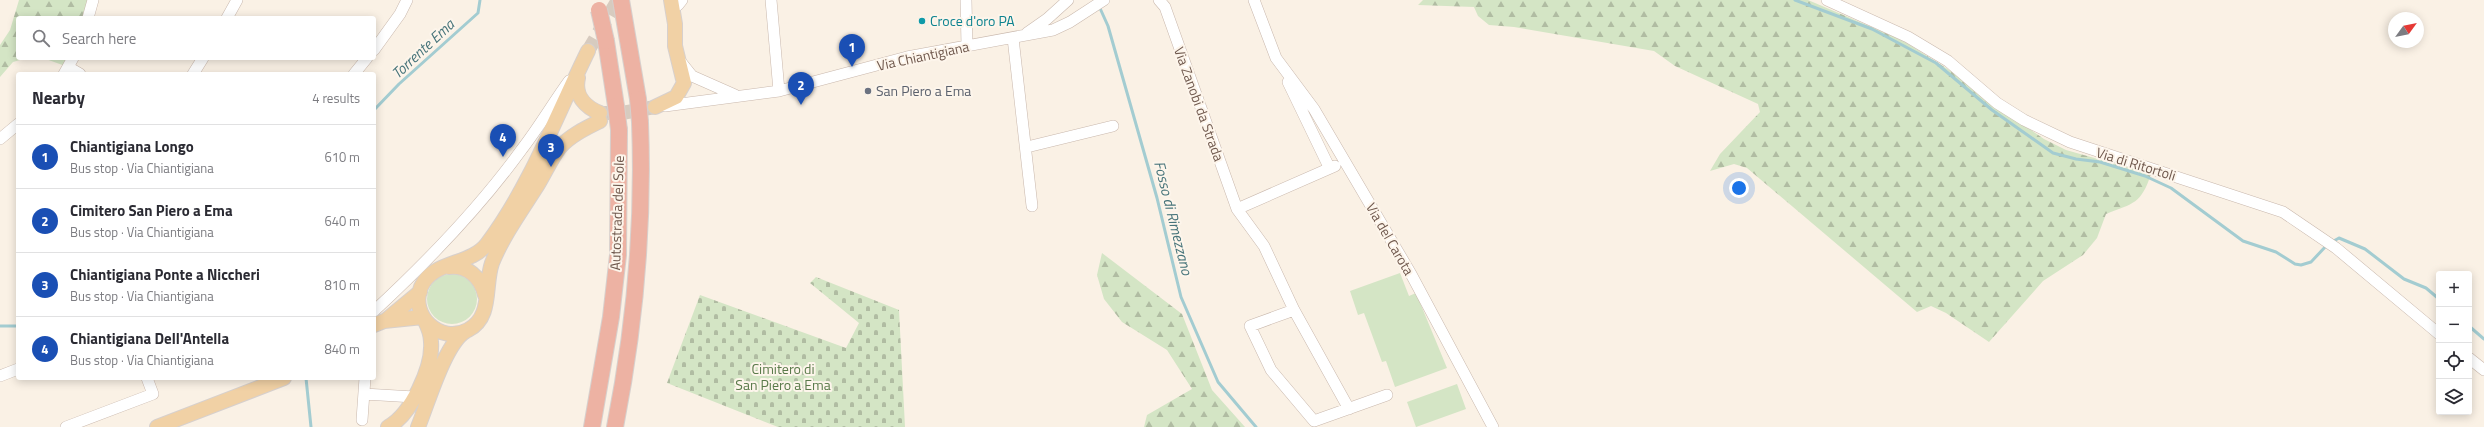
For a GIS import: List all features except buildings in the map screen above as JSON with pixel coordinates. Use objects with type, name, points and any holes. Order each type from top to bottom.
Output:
[{"type":"highway","name":"Autostrada del Sole","points":[[592,427],[611,317],[618,255],[619,130],[606,41],[598,5]]},
{"type":"highway","name":"Autostrada del Sole","points":[[615,427],[633,319],[643,184],[638,99],[623,7]]},
{"type":"main road","name":"Via Chiantigiana","points":[[656,107],[672,100],[683,88],[684,78],[675,46],[675,1]]},
{"type":"main road","points":[[388,427],[399,418],[414,397],[425,375],[431,354],[432,341],[419,306],[420,292],[424,281],[434,272],[473,256],[486,245],[518,196],[550,137],[588,51]]},
{"type":"main road","points":[[418,427],[438,374],[450,352],[461,334],[470,329],[482,316],[489,273],[497,251],[550,163],[568,140],[600,117],[580,97],[576,86],[579,70]]},
{"type":"main road","points":[[434,272],[449,267],[465,269],[478,279],[486,296]]},
{"type":"main road","points":[[379,323],[420,292]]},
{"type":"main road","points":[[424,318],[432,327],[444,333],[455,334],[470,329]]},
{"type":"main road","points":[[379,323],[424,318]]},
{"type":"main road","points":[[157,427],[279,380]]},
{"type":"street","points":[[89,16],[93,0]]},
{"type":"street","points":[[227,16],[237,0]]},
{"type":"street","points":[[376,47],[400,14],[407,0]]},
{"type":"street","points":[[771,0],[779,92]]},
{"type":"street","points":[[966,0],[967,46]]},
{"type":"street","name":"Via Chiantigiana","points":[[1015,37],[1035,28],[1068,0]]},
{"type":"street","name":"Via Zanobi da Strada","points":[[1159,0],[1165,8],[1237,208],[1264,246],[1294,310],[1349,408]]},
{"type":"street","name":"Via del Carota","points":[[1254,0],[1276,58],[1329,167]]},
{"type":"street","name":"Via di Ritortoli","points":[[1827,0],[1908,37],[1948,61],[2004,107],[2024,120],[2070,142],[2283,212],[2327,240],[2436,331]]},
{"type":"street","name":"Via Chiantigiana","points":[[656,107],[779,92],[907,57],[1015,37],[1062,26],[1101,2]]},
{"type":"street","points":[[1015,37],[1032,206]]},
{"type":"street","name":"Via del Carota","points":[[1276,58],[1314,109],[1411,274],[1493,427]]},
{"type":"street","name":"Via Chiantigiana","points":[[678,59],[692,76],[724,92],[740,96]]},
{"type":"street","points":[[194,72],[202,60]]},
{"type":"street","points":[[356,72],[365,60]]},
{"type":"street","points":[[69,66],[77,72]]},
{"type":"street","points":[[376,309],[435,250],[508,166],[579,70]]},
{"type":"street","points":[[0,139],[16,126]]},
{"type":"street","points":[[1027,148],[1113,126]]},
{"type":"street","points":[[1237,208],[1329,167],[1345,163]]},
{"type":"street","points":[[434,272],[431,262],[435,250]]},
{"type":"street","points":[[1294,310],[1250,326],[1271,370],[1314,421],[1387,395]]},
{"type":"street","points":[[2472,360],[2484,370]]},
{"type":"street","points":[[0,376],[16,370]]},
{"type":"street","points":[[66,427],[153,394],[148,380]]},
{"type":"street","points":[[362,420],[365,380]]},
{"type":"street","points":[[364,394],[414,397]]},
{"type":"green space","points":[[19,0],[93,0],[89,16],[16,16],[16,60],[20,60],[13,62],[0,77],[0,45],[10,30]]},
{"type":"green space","points":[[1423,0],[1808,0],[1902,40],[1957,75],[1988,100],[2044,139],[2066,150],[2151,174],[2140,197],[2130,204],[2106,214],[2097,238],[2083,255],[2043,281],[1989,342],[1946,313],[1931,306],[1917,312],[1747,168],[1734,164],[1710,171],[1720,154],[1760,112],[1758,104],[1675,66],[1654,51],[1514,27],[1489,25],[1478,16],[1474,7],[1418,5]]},
{"type":"green space","points":[[49,60],[72,60],[68,67]]},
{"type":"green space","points":[[1102,253],[1182,314],[1212,390],[1245,427],[1144,427],[1147,415],[1192,389],[1167,350],[1122,322],[1104,299],[1097,275]]},
{"type":"green space","points":[[1400,273],[1409,296],[1416,293],[1447,368],[1395,387],[1386,361],[1382,362],[1364,313],[1358,315],[1350,291]]},
{"type":"green space","points":[[452,274],[462,276],[470,281],[475,289],[477,299],[475,309],[470,317],[462,322],[452,324],[442,322],[434,317],[429,309],[427,299],[429,289],[434,281],[442,276]]},
{"type":"green space","name":"Cimitero di San Piero a Ema","points":[[816,277],[899,310],[905,427],[778,427],[667,383],[700,295],[846,348],[859,323],[810,283]]},
{"type":"green space","points":[[1457,384],[1466,409],[1416,427],[1407,402]]},
{"type":"waterway","name":"Torrente Ema","points":[[376,108],[399,84],[478,13],[480,0]]},
{"type":"waterway","points":[[1795,0],[1872,29],[1936,63],[1992,110],[2053,153],[2076,159],[2100,162],[2145,176],[2171,188],[2243,241],[2276,252],[2295,264],[2301,265],[2311,262],[2327,245]]},
{"type":"waterway","name":"Fosso di Rimezzano","points":[[1099,6],[1108,26],[1157,198],[1181,297],[1218,382],[1256,427]]},
{"type":"waterway","points":[[2332,242],[2339,238],[2365,249],[2404,279],[2426,288],[2436,296]]},
{"type":"waterway","name":"Torrente Ema","points":[[0,326],[16,326]]},
{"type":"waterway","points":[[2472,329],[2484,339]]},
{"type":"waterway","points":[[306,380],[311,427]]},
{"type":"tunnel","points":[[588,51],[618,0]]},
{"type":"tunnel","points":[[600,113],[622,113],[655,107]]},
{"type":"place","name":"Croce d'oro PA","points":[[922,21]]},
{"type":"place","name":"Chiantigiana Longo","points":[[852,67]]},
{"type":"place","name":"San Piero a Ema","points":[[868,91]]},
{"type":"place","name":"Cimitero San Piero a Ema","points":[[801,105]]},
{"type":"place","name":"Chiantigiana Dell'Antella","points":[[503,157]]},
{"type":"place","name":"Chiantigiana Ponte a Niccheri","points":[[551,167]]}]
